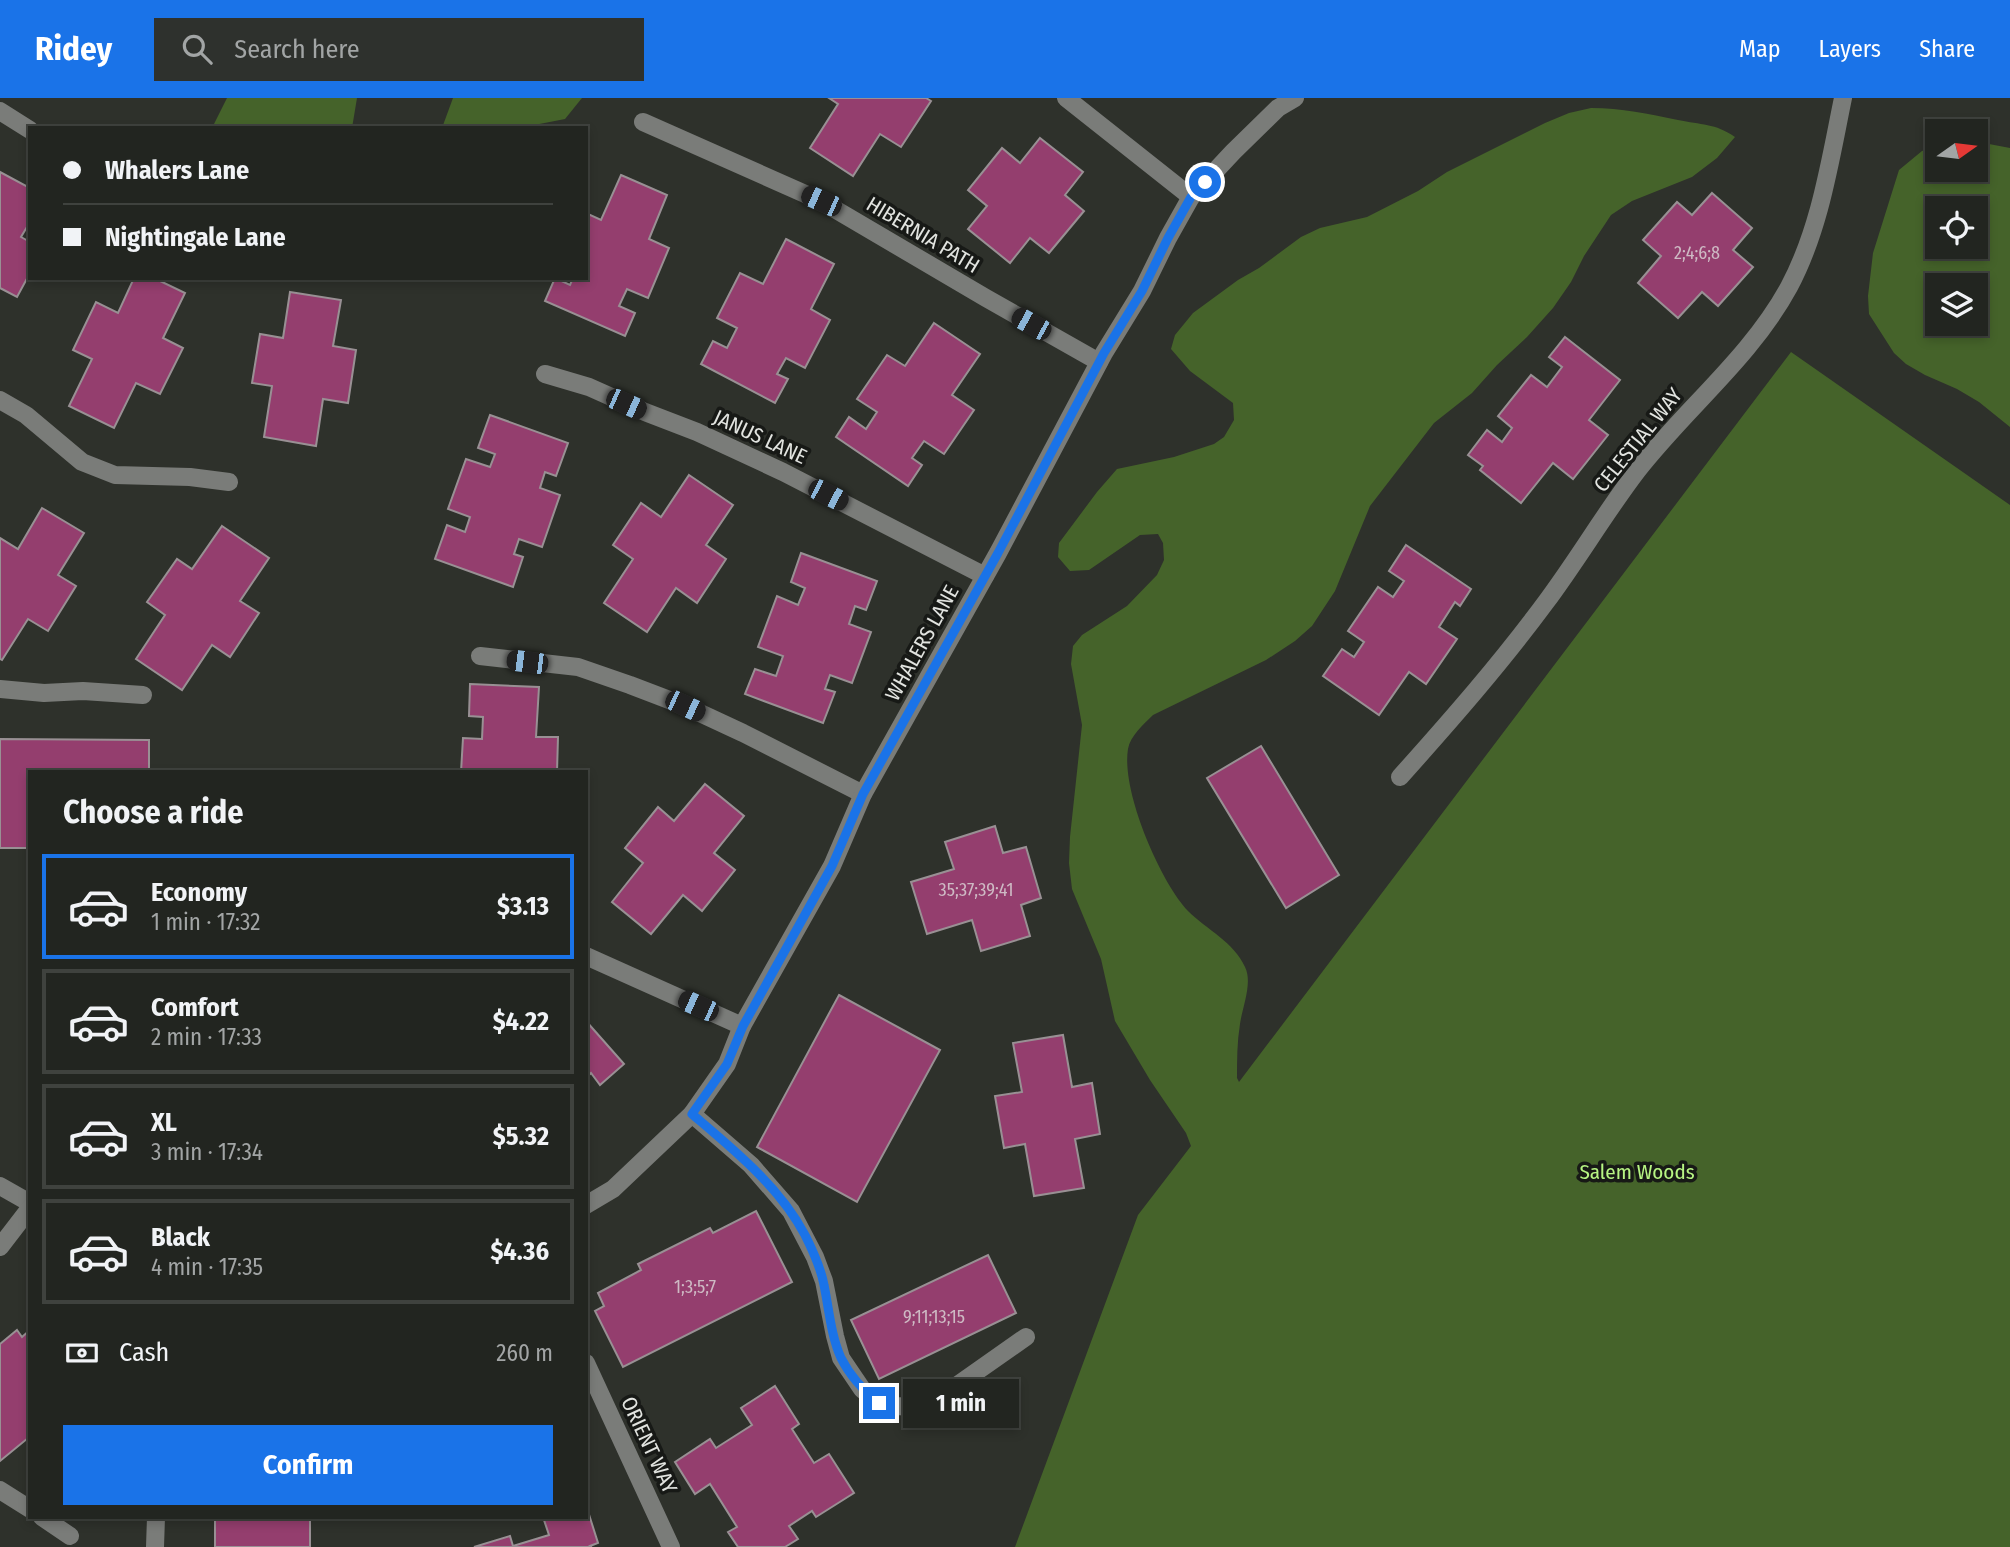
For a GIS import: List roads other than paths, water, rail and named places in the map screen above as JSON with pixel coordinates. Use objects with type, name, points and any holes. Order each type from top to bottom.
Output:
[{"type":"street","points":[[1066,98],[1191,197]]},
{"type":"street","name":"WHALERS LANE","points":[[588,1204],[613,1189],[692,1114],[727,1064],[743,1026],[832,866],[863,794],[985,576],[1099,362],[1142,291],[1191,197],[1276,103],[1295,98]]},
{"type":"street","name":"CELESTIAL WAY","points":[[1400,777],[1464,705],[1546,602],[1638,470],[1767,324],[1790,285],[1808,241],[1825,182],[1843,98]]},
{"type":"street","points":[[0,111],[28,129]]},
{"type":"street","name":"HIBERNIA PATH","points":[[643,122],[821,201],[1099,362]]},
{"type":"street","name":"JANUS LANE","points":[[545,374],[589,387],[698,432],[783,472],[985,576]]},
{"type":"street","points":[[0,400],[26,415],[82,462],[116,475],[190,477],[229,482]]},
{"type":"street","points":[[480,656],[578,667],[631,685],[743,733],[863,794]]},
{"type":"street","points":[[0,689],[44,693],[83,691],[144,695]]},
{"type":"street","points":[[588,957],[743,1026]]},
{"type":"street","points":[[692,1114],[751,1165],[791,1211],[824,1281],[841,1358],[862,1390],[879,1403],[922,1407],[1026,1337]]},
{"type":"street","points":[[0,1186],[28,1202]]},
{"type":"street","points":[[0,1247],[28,1211]]},
{"type":"street","name":"ORIENT WAY","points":[[588,1367],[671,1547]]},
{"type":"street","points":[[0,1490],[28,1508]]},
{"type":"street","points":[[45,1519],[70,1536]]},
{"type":"street","points":[[155,1547],[156,1519]]},
{"type":"park label","name":"Salem Woods","points":[[1637,1172]]}]
